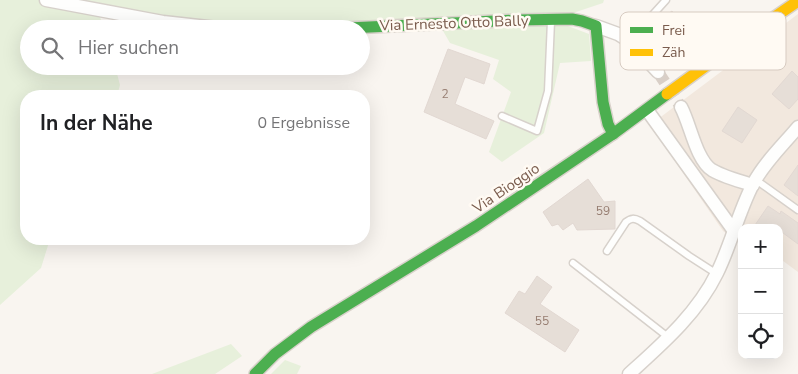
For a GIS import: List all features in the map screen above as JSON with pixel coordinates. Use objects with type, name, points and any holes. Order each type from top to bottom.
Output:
[{"type":"main road","name":"Via Bioggio","points":[[781,12],[797,1]]},
{"type":"main road","name":"Via Ernesto Otto Bally","points":[[370,27],[572,19],[596,26]]},
{"type":"main road","points":[[596,26],[603,102],[608,124],[613,134]]},
{"type":"main road","name":"Via Bioggio","points":[[255,374],[275,354],[311,327],[476,226],[613,134],[701,70]]},
{"type":"street","points":[[46,0],[152,20]]},
{"type":"street","points":[[596,26],[620,35]]},
{"type":"street","points":[[682,106],[704,163],[720,174],[754,183]]},
{"type":"street","points":[[647,110],[734,231]]},
{"type":"street","points":[[629,374],[668,337],[700,301],[717,274],[754,183],[798,127]]},
{"type":"lane","points":[[655,12],[666,0]]},
{"type":"lane","points":[[502,116],[537,131],[548,91],[551,20]]},
{"type":"lane","points":[[754,183],[798,210]]},
{"type":"lane","points":[[607,251],[626,222],[630,219],[635,219],[717,274]]},
{"type":"lane","points":[[573,263],[668,337]]},
{"type":"shaded area","points":[[798,14],[798,272],[783,261],[783,224],[738,224],[738,242],[723,231],[650,125],[723,70],[786,70],[786,23]]},
{"type":"green space","points":[[0,0],[604,0],[603,3],[552,20],[589,34],[591,61],[560,63],[544,133],[502,162],[489,152],[511,92],[493,79],[499,60],[450,43],[439,24],[370,28],[370,20],[158,20],[98,11],[101,20],[20,20],[20,75],[117,75],[120,85],[119,90],[20,90],[20,245],[48,245],[41,268],[0,305]]},
{"type":"green space","points":[[231,344],[242,356],[215,374],[152,374]]},
{"type":"green space","points":[[285,360],[301,366],[297,374],[271,374]]},
{"type":"building","points":[[448,49],[490,64],[484,84],[465,77],[455,104],[494,121],[486,139],[424,112]]},
{"type":"building","points":[[792,71],[798,77],[798,99],[789,109],[772,94]]},
{"type":"building","points":[[738,107],[757,120],[742,143],[722,131]]},
{"type":"building","points":[[798,165],[798,196],[784,185]]},
{"type":"building","points":[[588,179],[604,202],[615,201],[615,229],[577,230],[573,223],[563,230],[558,224],[552,226],[543,212]]},
{"type":"building","points":[[768,206],[780,214],[781,211],[798,223],[798,244],[783,233],[783,224],[756,224]]},
{"type":"building","points":[[537,276],[552,287],[540,304],[579,330],[565,352],[505,313],[519,291],[525,294]]},
{"type":"tunnel","points":[[658,72],[681,107]]},
{"type":"traffic: fast","points":[[370,27],[572,19],[596,26],[603,102],[608,124],[613,134]]},
{"type":"traffic: fast","points":[[255,374],[275,354],[311,327],[476,226],[613,134],[667,94]]},
{"type":"traffic: slow","points":[[782,12],[798,1]]},
{"type":"traffic: slow","points":[[667,94],[700,70]]}]
